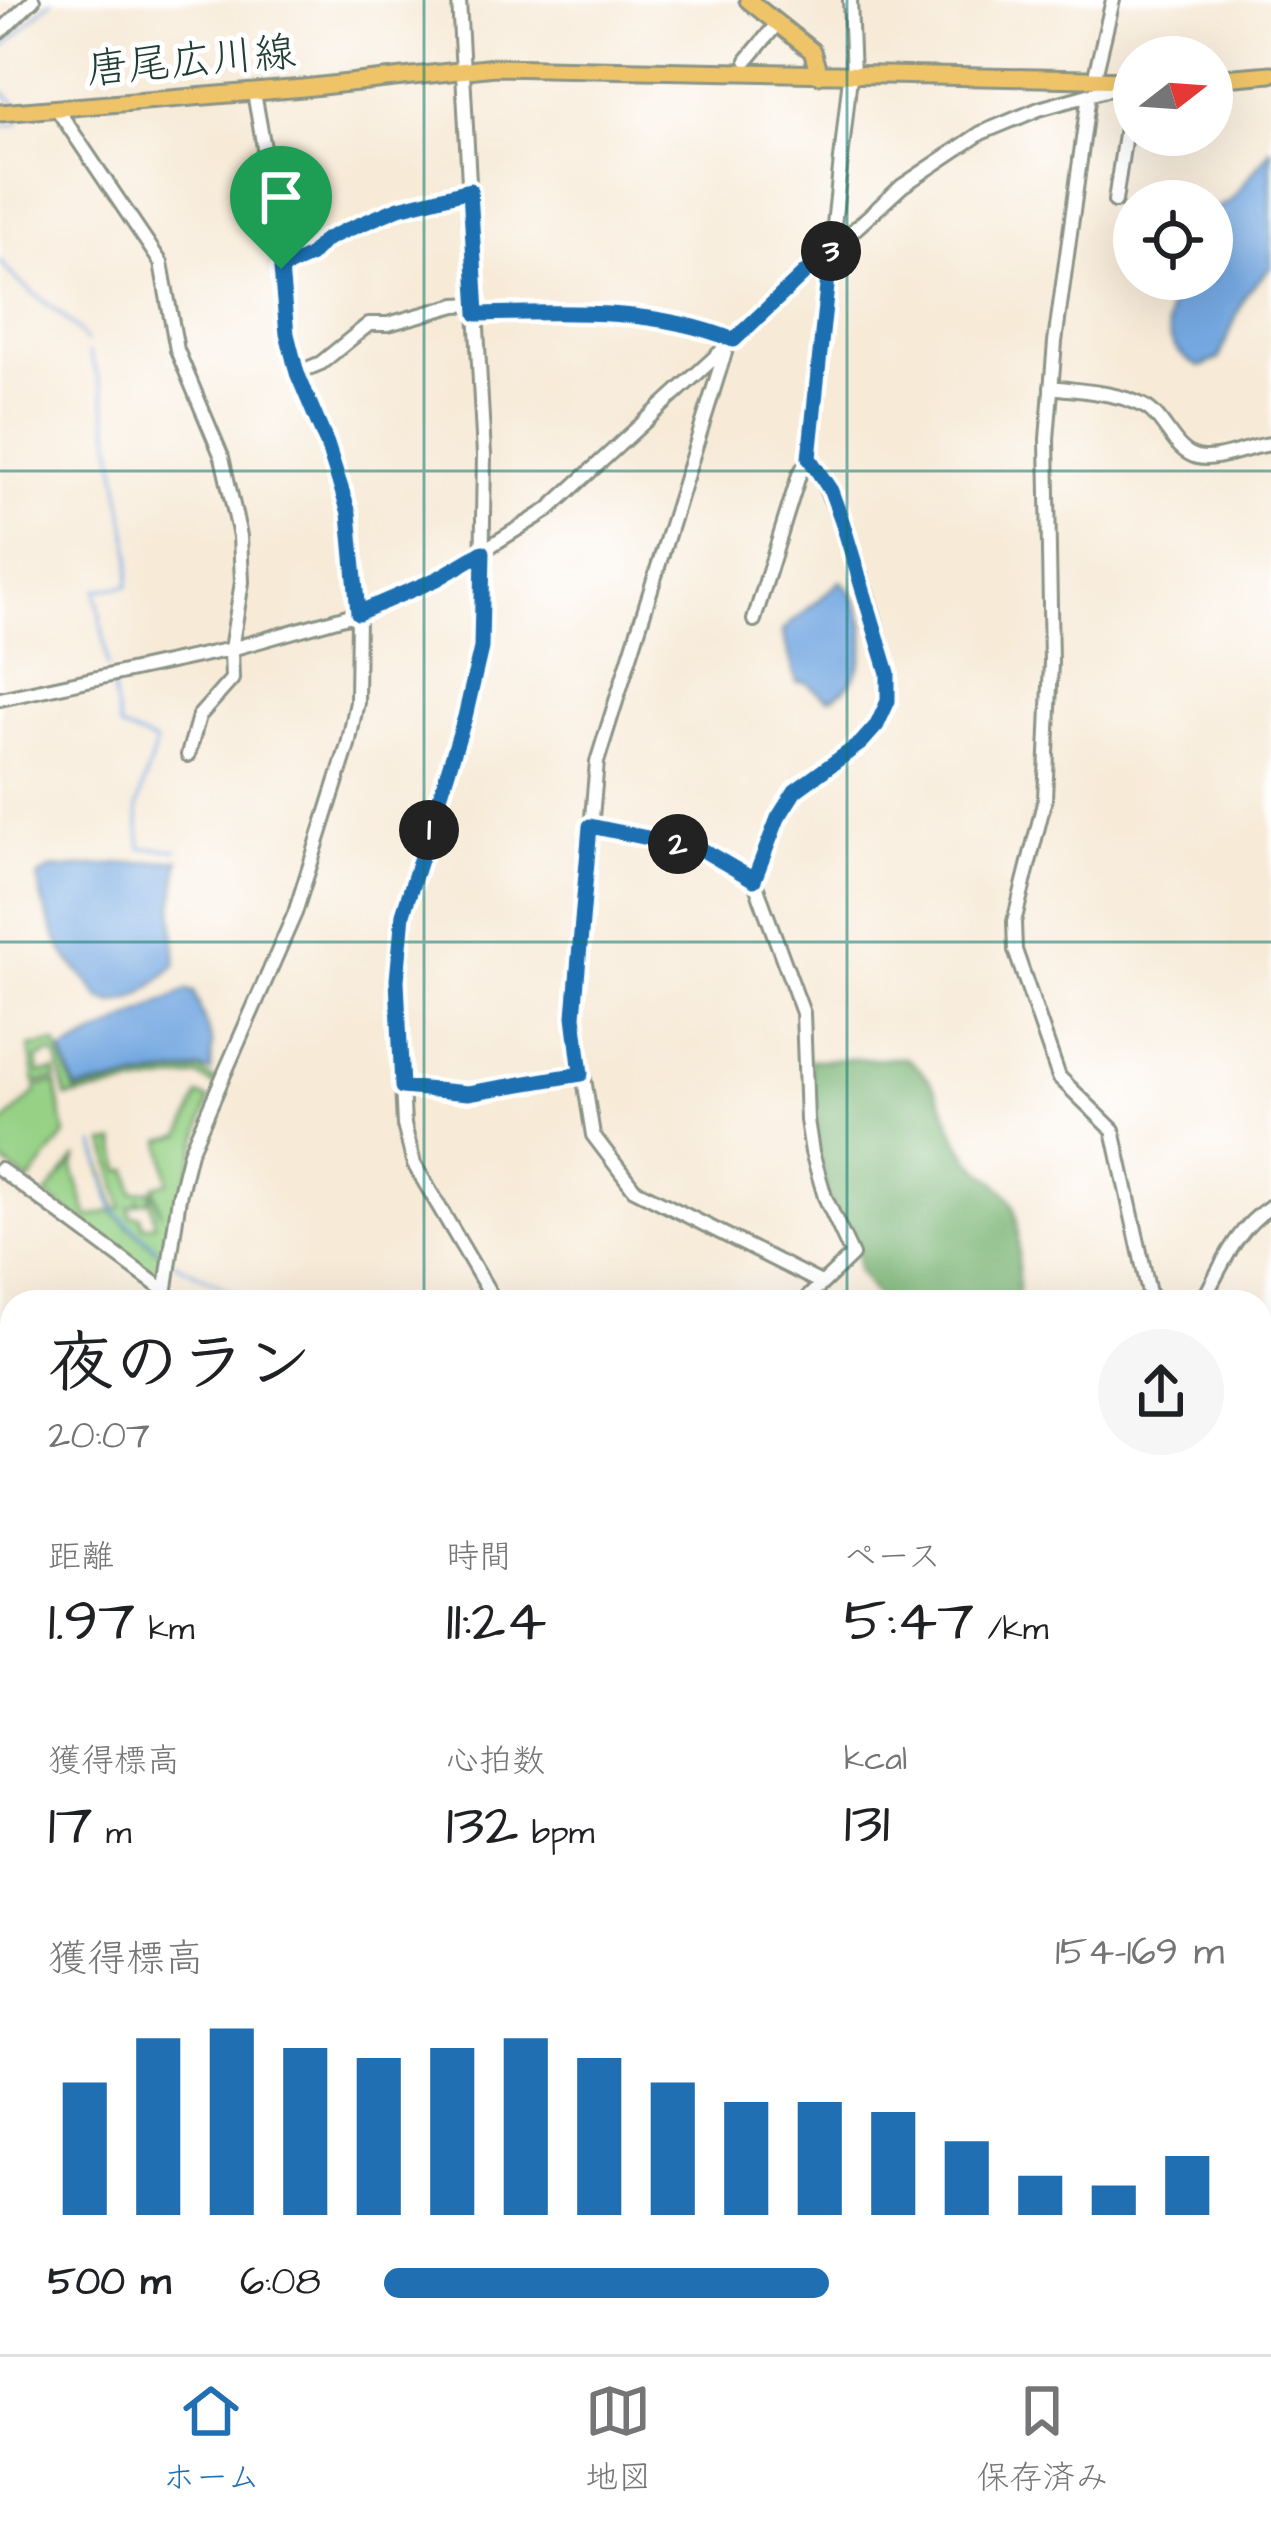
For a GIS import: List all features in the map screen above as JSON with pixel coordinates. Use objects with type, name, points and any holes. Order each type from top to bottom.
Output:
[{"type":"main road","points":[[748,0],[812,51],[819,75]]},
{"type":"main road","name":"唐尾広川線","points":[[0,113],[495,67],[1091,88],[1113,83]]},
{"type":"main road","points":[[1233,77],[1271,74]]},
{"type":"street","points":[[0,32],[34,0]]},
{"type":"street","points":[[459,0],[484,455],[481,648],[465,717],[403,914],[397,980],[404,1125],[414,1164],[488,1290]]},
{"type":"street","points":[[754,620],[799,475],[809,458],[852,76],[850,0]]},
{"type":"street","points":[[1113,0],[1091,88],[1051,387],[1047,439],[1050,733],[1045,799],[1014,922],[1015,950],[1059,1077],[1113,1130],[1148,1290]]},
{"type":"street","points":[[747,60],[776,25]]},
{"type":"street","points":[[0,699],[231,649],[358,613],[437,579],[548,510],[902,186],[981,133],[1091,88]]},
{"type":"street","points":[[166,1290],[190,1152],[295,913],[357,702],[358,613],[349,513],[287,334],[254,93]]},
{"type":"street","points":[[57,109],[161,263],[177,350],[222,457],[240,536],[242,582],[231,649],[232,679],[199,716],[188,755]]},
{"type":"street","points":[[281,269],[310,256],[325,240],[399,208],[470,190]]},
{"type":"street","points":[[297,373],[321,363],[369,324],[388,324],[457,305],[660,318],[696,325],[730,344]]},
{"type":"street","points":[[730,344],[597,762],[574,1016],[593,1135],[634,1190],[820,1283]]},
{"type":"street","points":[[1051,387],[1118,397],[1144,406],[1162,421],[1181,449],[1195,457],[1271,444]]},
{"type":"street","points":[[754,880],[778,818],[795,791],[861,743],[877,725],[888,701],[888,673],[842,521],[831,491],[809,458]]},
{"type":"street","points":[[590,826],[701,849],[754,880],[803,1012],[812,1152],[825,1197],[852,1255],[814,1290]]},
{"type":"street","points":[[402,1087],[468,1093],[581,1074]]},
{"type":"street","points":[[0,1169],[157,1290]]},
{"type":"street","points":[[1208,1290],[1226,1251],[1246,1224],[1271,1205]]},
{"type":"green space","points":[[56,1043],[75,1092],[200,1071],[217,1081],[215,1086],[198,1076],[66,1097],[52,1053],[37,1059],[39,1073],[55,1071],[56,1079],[35,1083],[29,1047]]},
{"type":"green space","points":[[907,1058],[921,1071],[939,1096],[961,1146],[1007,1194],[1014,1208],[1018,1290],[871,1290],[858,1271],[857,1254],[827,1196],[817,1150],[810,1060]]},
{"type":"green space","points":[[56,1083],[65,1135],[29,1182],[0,1160],[0,1127],[36,1092],[35,1087]]},
{"type":"green space","points":[[199,1095],[209,1100],[166,1256],[114,1211],[95,1145],[116,1210],[122,1207],[105,1143],[116,1142],[121,1171],[129,1170],[133,1193],[152,1190],[148,1201],[140,1203],[138,1198],[138,1204],[129,1207],[131,1216],[140,1216],[143,1226],[155,1224],[153,1193],[161,1214],[154,1186],[168,1182],[162,1140],[182,1135]]},
{"type":"green space","points":[[77,1156],[73,1169],[88,1217],[111,1211],[166,1259],[163,1278],[159,1280],[46,1195]]},
{"type":"water","points":[[1271,149],[1271,267],[1245,295],[1219,359],[1200,367],[1172,341],[1168,330],[1172,300],[1233,300],[1233,197]]},
{"type":"water","points":[[841,581],[859,609],[864,644],[854,677],[829,699],[805,682],[797,682],[782,631]]},
{"type":"water","points":[[179,860],[173,905],[176,965],[131,999],[100,999],[60,944],[44,906],[39,876],[51,869]]},
{"type":"water","points":[[187,990],[194,992],[212,1042],[211,1071],[76,1089],[62,1052]]},
{"type":"waterway","points":[[0,51],[52,0]]},
{"type":"waterway","points":[[0,88],[15,103]]},
{"type":"waterway","points":[[0,126],[18,124],[18,120]]},
{"type":"waterway","points":[[0,261],[86,341]]},
{"type":"waterway","points":[[89,353],[103,390],[131,556],[128,586],[96,590],[108,666]]},
{"type":"waterway","points":[[112,685],[120,728],[156,743],[137,807],[141,848],[177,850]]},
{"type":"waterway","points":[[95,1144],[101,1167]]},
{"type":"waterway","points":[[103,1175],[112,1209],[166,1257]]},
{"type":"waterway","points":[[173,1262],[228,1290]]},
{"type":"route","points":[[470,190],[477,314],[576,311],[660,318],[734,340],[831,248],[809,458],[831,491],[842,521],[888,673],[888,701],[877,725],[861,743],[795,791],[778,818],[754,880],[701,849],[590,826],[574,1016],[581,1074],[468,1093],[402,1087],[397,980],[403,914],[465,717],[481,648],[483,552],[437,579],[358,613],[349,513],[297,373],[287,334],[281,269],[310,256],[325,240],[399,208],[470,190]]}]
